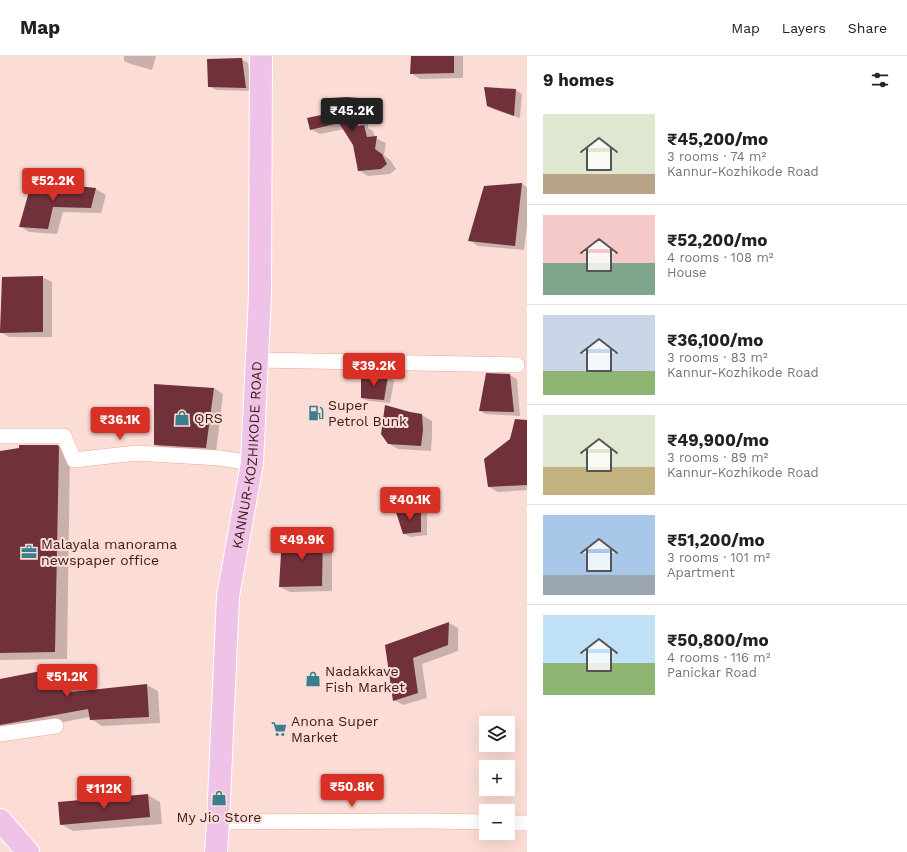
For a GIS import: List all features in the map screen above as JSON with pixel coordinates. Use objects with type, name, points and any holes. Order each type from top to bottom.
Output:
[{"type":"main road","name":"KANNUR-KOZHIKODE ROAD","points":[[216,852],[228,596],[252,463],[260,295],[261,56]]},
{"type":"main road","points":[[0,820],[28,852]]},
{"type":"street","points":[[257,360],[517,365]]},
{"type":"street","points":[[0,436],[64,436],[74,460],[136,453],[219,458],[252,463]]},
{"type":"street","points":[[0,734],[56,726]]},
{"type":"street","points":[[218,822],[479,822]]},
{"type":"street","points":[[515,823],[527,823]]},
{"type":"building","points":[[411,56],[454,56],[454,73],[410,74]]},
{"type":"building","points":[[242,58],[246,88],[208,87],[207,59]]},
{"type":"building","points":[[484,87],[516,89],[514,116],[487,106]]},
{"type":"building","points":[[331,98],[359,98],[358,126],[364,125],[367,137],[377,136],[375,149],[382,154],[387,164],[381,169],[358,171],[353,145],[339,123],[310,130],[307,118],[335,112]]},
{"type":"building","points":[[32,181],[96,188],[91,208],[53,207],[48,229],[19,227]]},
{"type":"building","points":[[522,183],[515,246],[468,241],[484,186]]},
{"type":"building","points":[[43,276],[43,332],[0,333],[2,277]]},
{"type":"building","points":[[486,373],[510,374],[514,412],[479,411]]},
{"type":"building","points":[[361,374],[388,376],[384,400],[361,398]]},
{"type":"building","name":"QRS","points":[[154,384],[214,388],[206,448],[154,445]]},
{"type":"building","points":[[385,405],[422,414],[423,430],[421,446],[388,444],[381,434]]},
{"type":"building","points":[[515,419],[527,420],[527,485],[488,487],[484,459],[510,439]]},
{"type":"building","name":"Malayala manorama newspaper office","points":[[19,445],[58,445],[59,447],[55,652],[0,653],[0,451],[19,448]]},
{"type":"building","points":[[421,508],[421,532],[403,534],[396,512]]},
{"type":"building","points":[[323,534],[322,586],[279,587],[282,536]]},
{"type":"building","points":[[449,622],[448,645],[413,658],[418,693],[393,701],[385,645]]},
{"type":"building","points":[[72,665],[71,692],[147,684],[149,717],[90,720],[88,709],[0,725],[0,679]]},
{"type":"building","points":[[148,794],[150,817],[60,825],[58,802]]},
{"type":"place","name":"Super Petrol Bunk","points":[[316,413]]},
{"type":"place","name":"QRS","points":[[182,418]]},
{"type":"place","name":"Malayala manorama newspaper office","points":[[29,552]]},
{"type":"place","name":"Nadakkave Fish Market","points":[[313,679]]},
{"type":"place","name":"Anona Super Market","points":[[279,729]]},
{"type":"place","name":"My Jio Store","points":[[219,798]]}]
